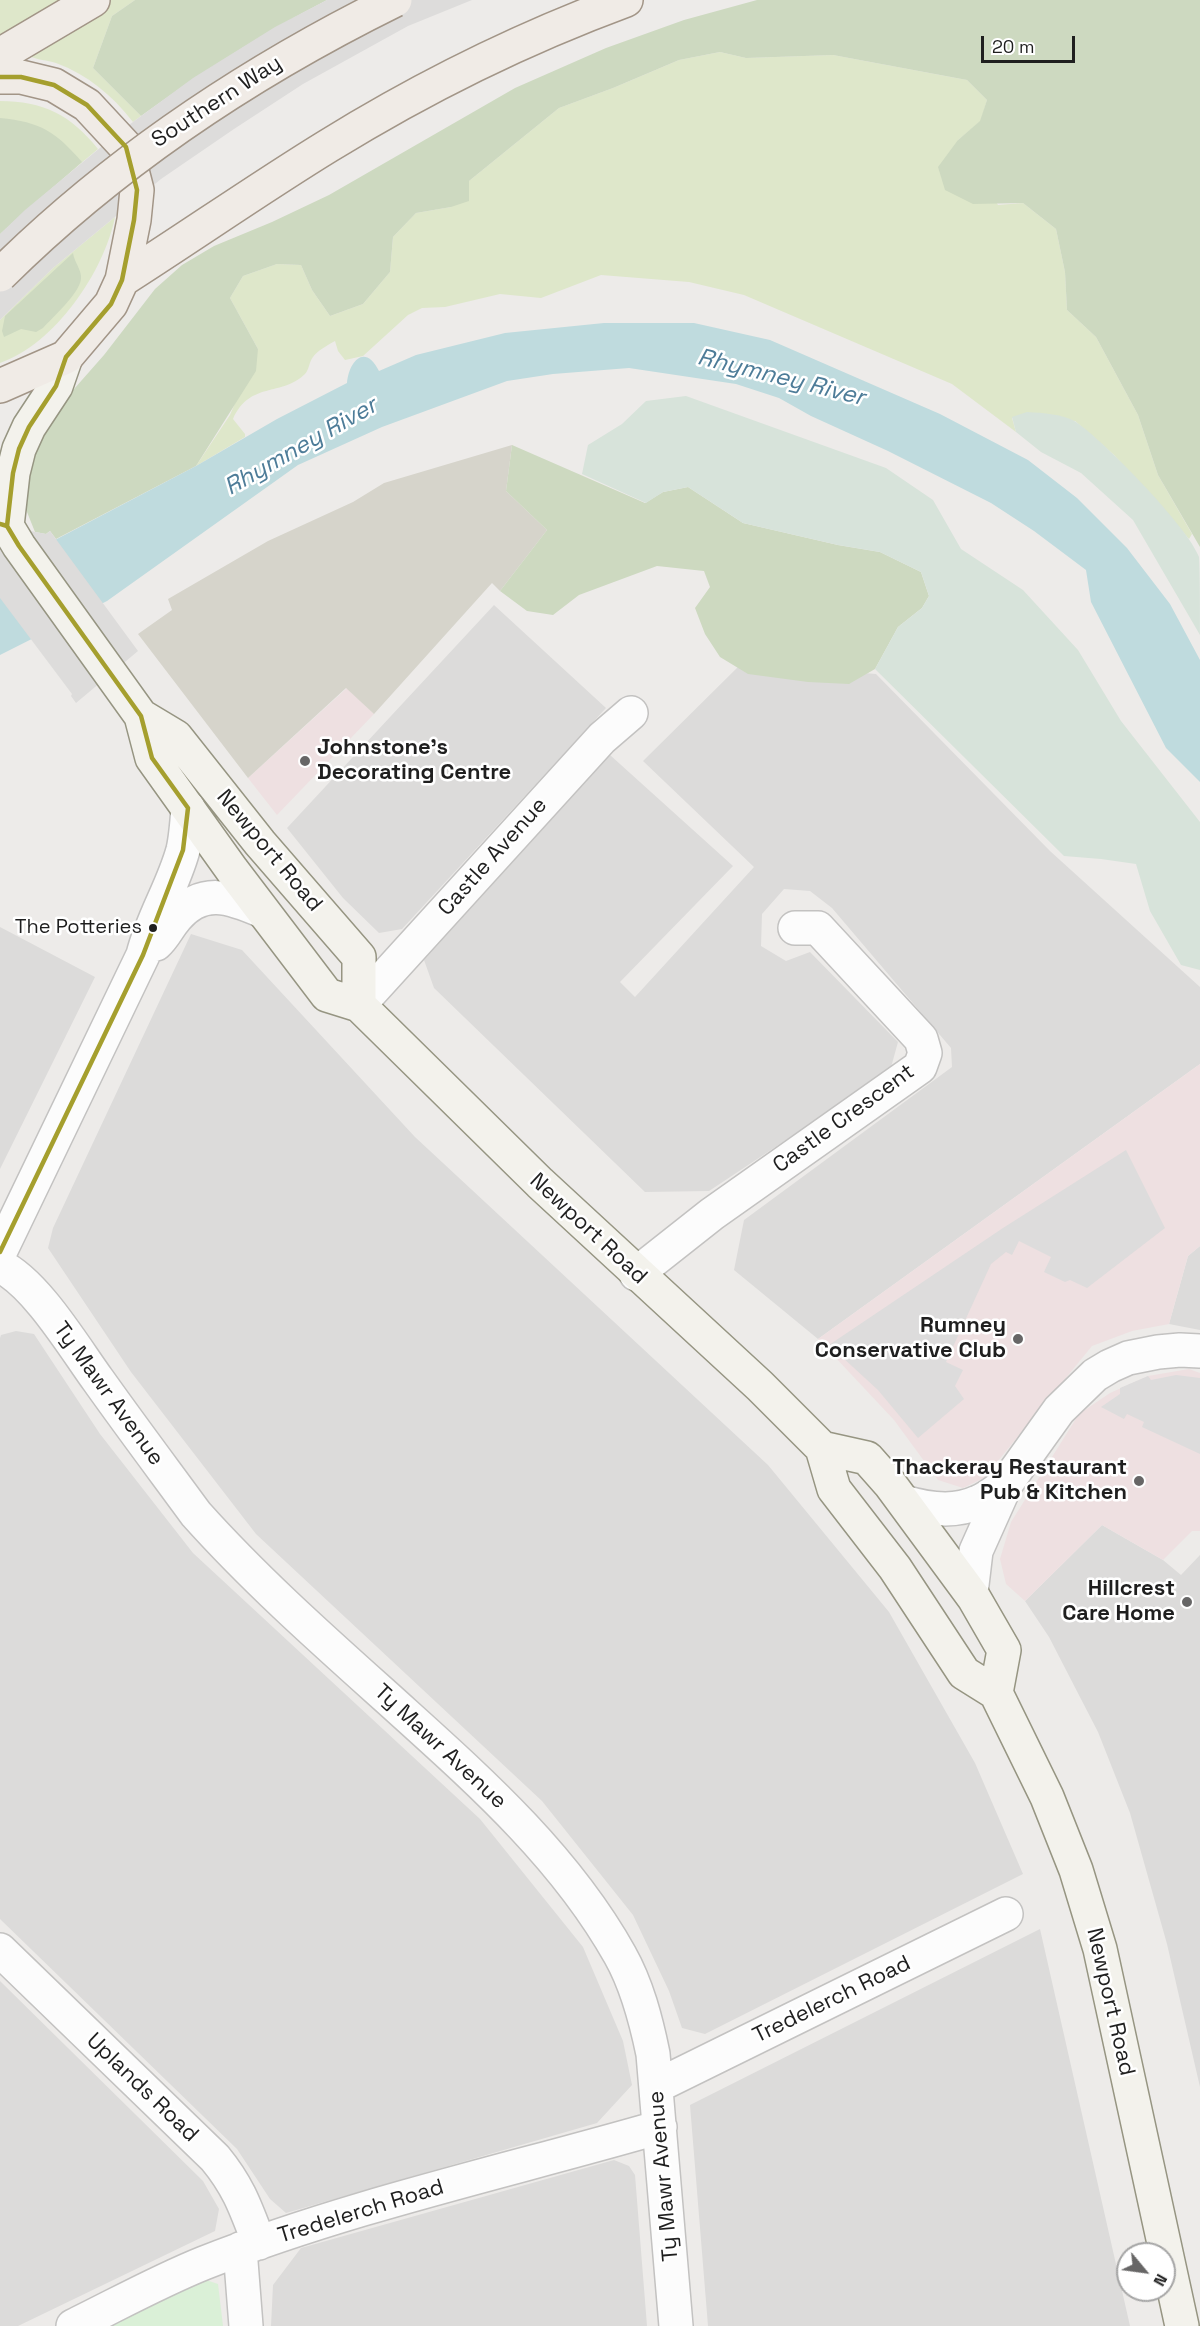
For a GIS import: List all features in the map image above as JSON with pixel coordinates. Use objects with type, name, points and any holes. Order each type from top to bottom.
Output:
[{"type":"main road","points":[[0,55],[93,0]]},
{"type":"main road","name":"Southern Way","points":[[0,274],[71,209],[150,145],[288,55],[395,0]]},
{"type":"main road","points":[[122,280],[329,146],[394,109],[495,56],[573,19],[626,0]]},
{"type":"main road","points":[[0,77],[38,80],[68,92],[101,118],[126,147],[137,190],[134,220],[122,280],[111,304],[66,357],[0,386]]},
{"type":"main road","name":"Newport Road","points":[[66,357],[56,386],[28,427],[19,449],[3,525],[141,716],[152,758],[262,911],[327,995],[359,1005],[478,1124],[636,1274],[734,1362],[822,1448],[834,1489],[895,1568],[964,1673],[996,1693],[1047,1797],[1076,1870],[1100,1949],[1182,2326]]},
{"type":"main road","name":"Newport Road","points":[[141,716],[176,737],[260,843],[359,957],[359,1005]]},
{"type":"main road","points":[[822,1448],[867,1458],[904,1502],[971,1593],[1005,1650],[996,1693]]},
{"type":"street","name":"Castle Avenue","points":[[359,1005],[602,738],[631,713]]},
{"type":"street","points":[[0,1252],[143,955],[149,932],[183,850],[188,808]]},
{"type":"street","points":[[143,955],[165,936],[175,918],[198,899],[218,897],[235,899],[262,911]]},
{"type":"street","name":"Castle Crescent","points":[[636,1274],[712,1214],[920,1067],[925,1053],[921,1039],[818,928],[795,928]]},
{"type":"street","name":"Ty Mawr Avenue","points":[[0,1266],[11,1271],[21,1280],[49,1313],[196,1514],[248,1570],[308,1627],[492,1792],[559,1867],[592,1910],[621,1956],[647,2024],[657,2086],[676,2326]]},
{"type":"street","points":[[971,1593],[976,1551],[1006,1484],[1059,1410],[1095,1375],[1110,1366],[1138,1356],[1180,1350],[1200,1352]]},
{"type":"street","points":[[904,1502],[938,1509],[959,1508],[978,1503],[1006,1484]]},
{"type":"street","name":"Tredelerch Road","points":[[657,2086],[1006,1914]]},
{"type":"street","name":"Uplands Road","points":[[0,1950],[215,2158],[231,2177],[242,2197],[250,2246],[246,2326]]},
{"type":"street","name":"Tredelerch Road","points":[[73,2326],[201,2264],[250,2246],[380,2204],[660,2127]]},
{"type":"shaded area","points":[[686,396],[886,468],[933,500],[961,549],[1023,590],[1078,650],[1121,721],[1200,822],[1200,970],[1181,965],[1150,911],[1136,864],[1064,856],[875,669],[898,627],[922,608],[929,596],[921,572],[880,552],[838,545],[743,523],[688,487],[663,492],[646,503],[582,474],[588,445],[622,424],[646,401]]},
{"type":"shaded area","points":[[1027,412],[1046,413],[1076,422],[1144,485],[1179,526],[1199,557],[1200,635],[1133,520],[1081,473],[1041,452],[1016,432],[1012,417]]},
{"type":"shaded area","points":[[512,445],[506,491],[547,530],[500,591],[492,583],[374,714],[346,688],[248,778],[138,634],[172,610],[168,599],[268,541],[353,502],[384,483]]},
{"type":"shaded area","points":[[494,605],[606,708],[402,929],[379,933],[343,898],[287,828]]},
{"type":"shaded area","points":[[742,663],[876,674],[1050,851],[1200,987],[1200,1064],[818,1339],[734,1270],[744,1220],[952,1067],[951,1048],[832,908],[810,891],[784,889],[762,914],[761,946],[786,961],[810,952],[898,1042],[890,1071],[709,1191],[645,1192],[434,988],[424,960],[610,755],[733,866],[620,982],[635,997],[754,867],[643,761]]},
{"type":"shaded area","points":[[347,688],[374,714],[277,815],[248,778]]},
{"type":"shaded area","points":[[0,927],[95,977],[0,1169]]},
{"type":"shaded area","points":[[191,934],[242,950],[415,1137],[768,1465],[889,1612],[975,1763],[1023,1874],[705,2034],[682,2028],[669,1991],[633,1915],[542,1801],[256,1534],[131,1372],[48,1248],[53,1228]]},
{"type":"shaded area","points":[[1200,1064],[1200,1246],[1188,1256],[1169,1324],[1132,1331],[1092,1346],[984,1478],[963,1488],[938,1480],[894,1420],[818,1339]]},
{"type":"shaded area","points":[[1126,1150],[1165,1228],[1087,1288],[1070,1280],[1065,1282],[1044,1272],[1051,1257],[1019,1241],[1012,1255],[1006,1252],[991,1264],[946,1362],[963,1370],[955,1386],[964,1399],[918,1438],[878,1390],[829,1345],[1003,1228]]},
{"type":"shaded area","points":[[1200,1246],[1200,1330],[1169,1324],[1188,1256]]},
{"type":"shaded area","points":[[16,1331],[34,1334],[100,1434],[193,1553],[480,1819],[583,1947],[623,2041],[632,2085],[597,2123],[286,2213],[270,2199],[237,2149],[0,1919],[0,1338],[1,1335]]},
{"type":"shaded area","points":[[1189,1369],[1200,1373],[1200,1531],[1192,1531],[1163,1560],[1102,1525],[1025,1601],[1006,1584],[1000,1559],[1011,1522],[1079,1414],[1110,1393],[1148,1376]]},
{"type":"shaded area","points":[[1176,1375],[1200,1378],[1200,1454],[1142,1427],[1144,1422],[1127,1414],[1124,1419],[1101,1407],[1120,1394],[1120,1388],[1148,1376],[1151,1380]]},
{"type":"shaded area","points":[[1102,1525],[1163,1560],[1181,1575],[1200,1555],[1200,2087],[1167,1944],[1130,1813],[1098,1732],[1049,1637],[1025,1601]]},
{"type":"shaded area","points":[[1040,1929],[1116,2264],[1116,2302],[1125,2302],[1130,2326],[708,2326],[690,2105]]},
{"type":"shaded area","points":[[0,1981],[203,2181],[219,2209],[215,2231],[18,2326],[0,2326]]},
{"type":"shaded area","points":[[614,2160],[629,2166],[635,2175],[647,2326],[271,2326],[273,2285],[301,2248]]},
{"type":"green space","points":[[0,0],[71,0],[0,42]]},
{"type":"green space","points":[[111,0],[135,0],[112,16],[93,68],[141,116],[133,122],[117,103],[79,73],[56,63],[29,56],[29,49]]},
{"type":"green space","points":[[135,0],[327,0],[232,55],[141,116],[93,68],[112,16]]},
{"type":"green space","points":[[757,0],[1200,0],[1200,547],[1158,475],[1138,415],[1096,337],[1067,310],[1065,272],[1056,229],[1023,203],[973,204],[945,190],[938,167],[958,140],[980,121],[987,100],[967,80],[833,55],[746,58],[720,52],[679,60],[559,108],[469,181],[469,201],[451,207],[416,213],[393,237],[390,272],[363,304],[330,316],[312,290],[301,265],[277,264],[243,276],[230,298],[258,349],[256,371],[196,466],[56,539],[50,531],[46,534],[35,532],[25,507],[28,465],[52,414],[104,355],[155,289],[182,265],[214,246],[329,195],[515,88],[606,48],[684,20]]},
{"type":"green space","points":[[720,52],[746,58],[833,55],[967,80],[987,100],[981,121],[958,140],[998,205],[1023,203],[1056,229],[1065,272],[1067,310],[1096,337],[1138,415],[1158,475],[1192,534],[1189,539],[1114,455],[1075,421],[1012,418],[1016,432],[952,384],[744,295],[689,282],[601,275],[541,298],[500,294],[445,307],[422,308],[408,315],[363,356],[345,360],[338,351],[335,341],[315,355],[305,374],[296,381],[248,399],[233,419],[245,437],[196,466],[230,415],[258,349],[230,298],[243,276],[277,264],[301,265],[312,290],[330,316],[363,304],[390,272],[393,237],[416,213],[451,207],[469,181],[559,108],[679,60]]},
{"type":"green space","points":[[0,101],[30,104],[55,112],[77,127],[98,149],[0,234]]},
{"type":"green space","points":[[0,118],[26,122],[47,130],[64,143],[82,162],[0,234]]},
{"type":"green space","points":[[115,217],[100,260],[74,304],[40,340],[20,354],[0,363],[0,320],[53,268]]},
{"type":"green space","points":[[73,253],[81,279],[71,298],[43,328],[36,332],[21,329],[4,337],[2,331],[5,316]]},
{"type":"green space","points":[[512,445],[645,503],[663,492],[688,487],[743,523],[838,545],[880,552],[921,572],[929,596],[922,608],[898,627],[875,669],[849,684],[808,682],[748,674],[720,657],[705,634],[695,608],[710,587],[704,571],[657,566],[579,595],[553,615],[527,611],[500,591],[547,530],[506,491]]},
{"type":"green space","points":[[203,2279],[218,2284],[223,2326],[105,2326]]},
{"type":"water","name":"Rhymney River","points":[[604,323],[694,323],[770,340],[940,414],[1028,460],[1077,498],[1127,548],[1170,604],[1200,660],[1200,782],[1166,748],[1091,602],[1086,570],[1034,531],[991,503],[888,451],[811,416],[779,398],[736,384],[629,368],[553,374],[507,381],[382,427],[298,465],[107,601],[0,655],[0,564],[55,540],[347,383],[351,368],[359,358],[368,358],[379,371],[416,355],[505,333]]},
{"type":"pier","points":[[327,0],[472,0],[408,26],[303,84],[234,129],[161,179],[53,268],[0,320],[0,234],[25,210],[118,133],[193,78],[275,27]]},
{"type":"pier","points":[[0,525],[46,534],[50,531],[138,651],[76,703],[72,694],[0,598]]},
{"type":"transit line","points":[[0,77],[21,77],[54,85],[87,105],[126,147],[137,190],[134,220],[122,280],[111,304],[66,357],[56,386],[29,427],[19,449],[13,473],[7,526]]},
{"type":"transit line","points":[[0,524],[7,526],[141,716],[152,758],[188,808],[183,850],[143,955],[0,1252]]},
{"type":"place","name":"Johnstone's Decorating Centre","points":[[305,761]]},
{"type":"place","name":"The Potteries","points":[[153,928]]},
{"type":"place","name":"Rumney Conservative Club","points":[[1018,1339]]},
{"type":"place","name":"Thackeray Restaurant Pub & Kitchen","points":[[1139,1481]]},
{"type":"place","name":"Hillcrest Care Home","points":[[1187,1602]]}]
